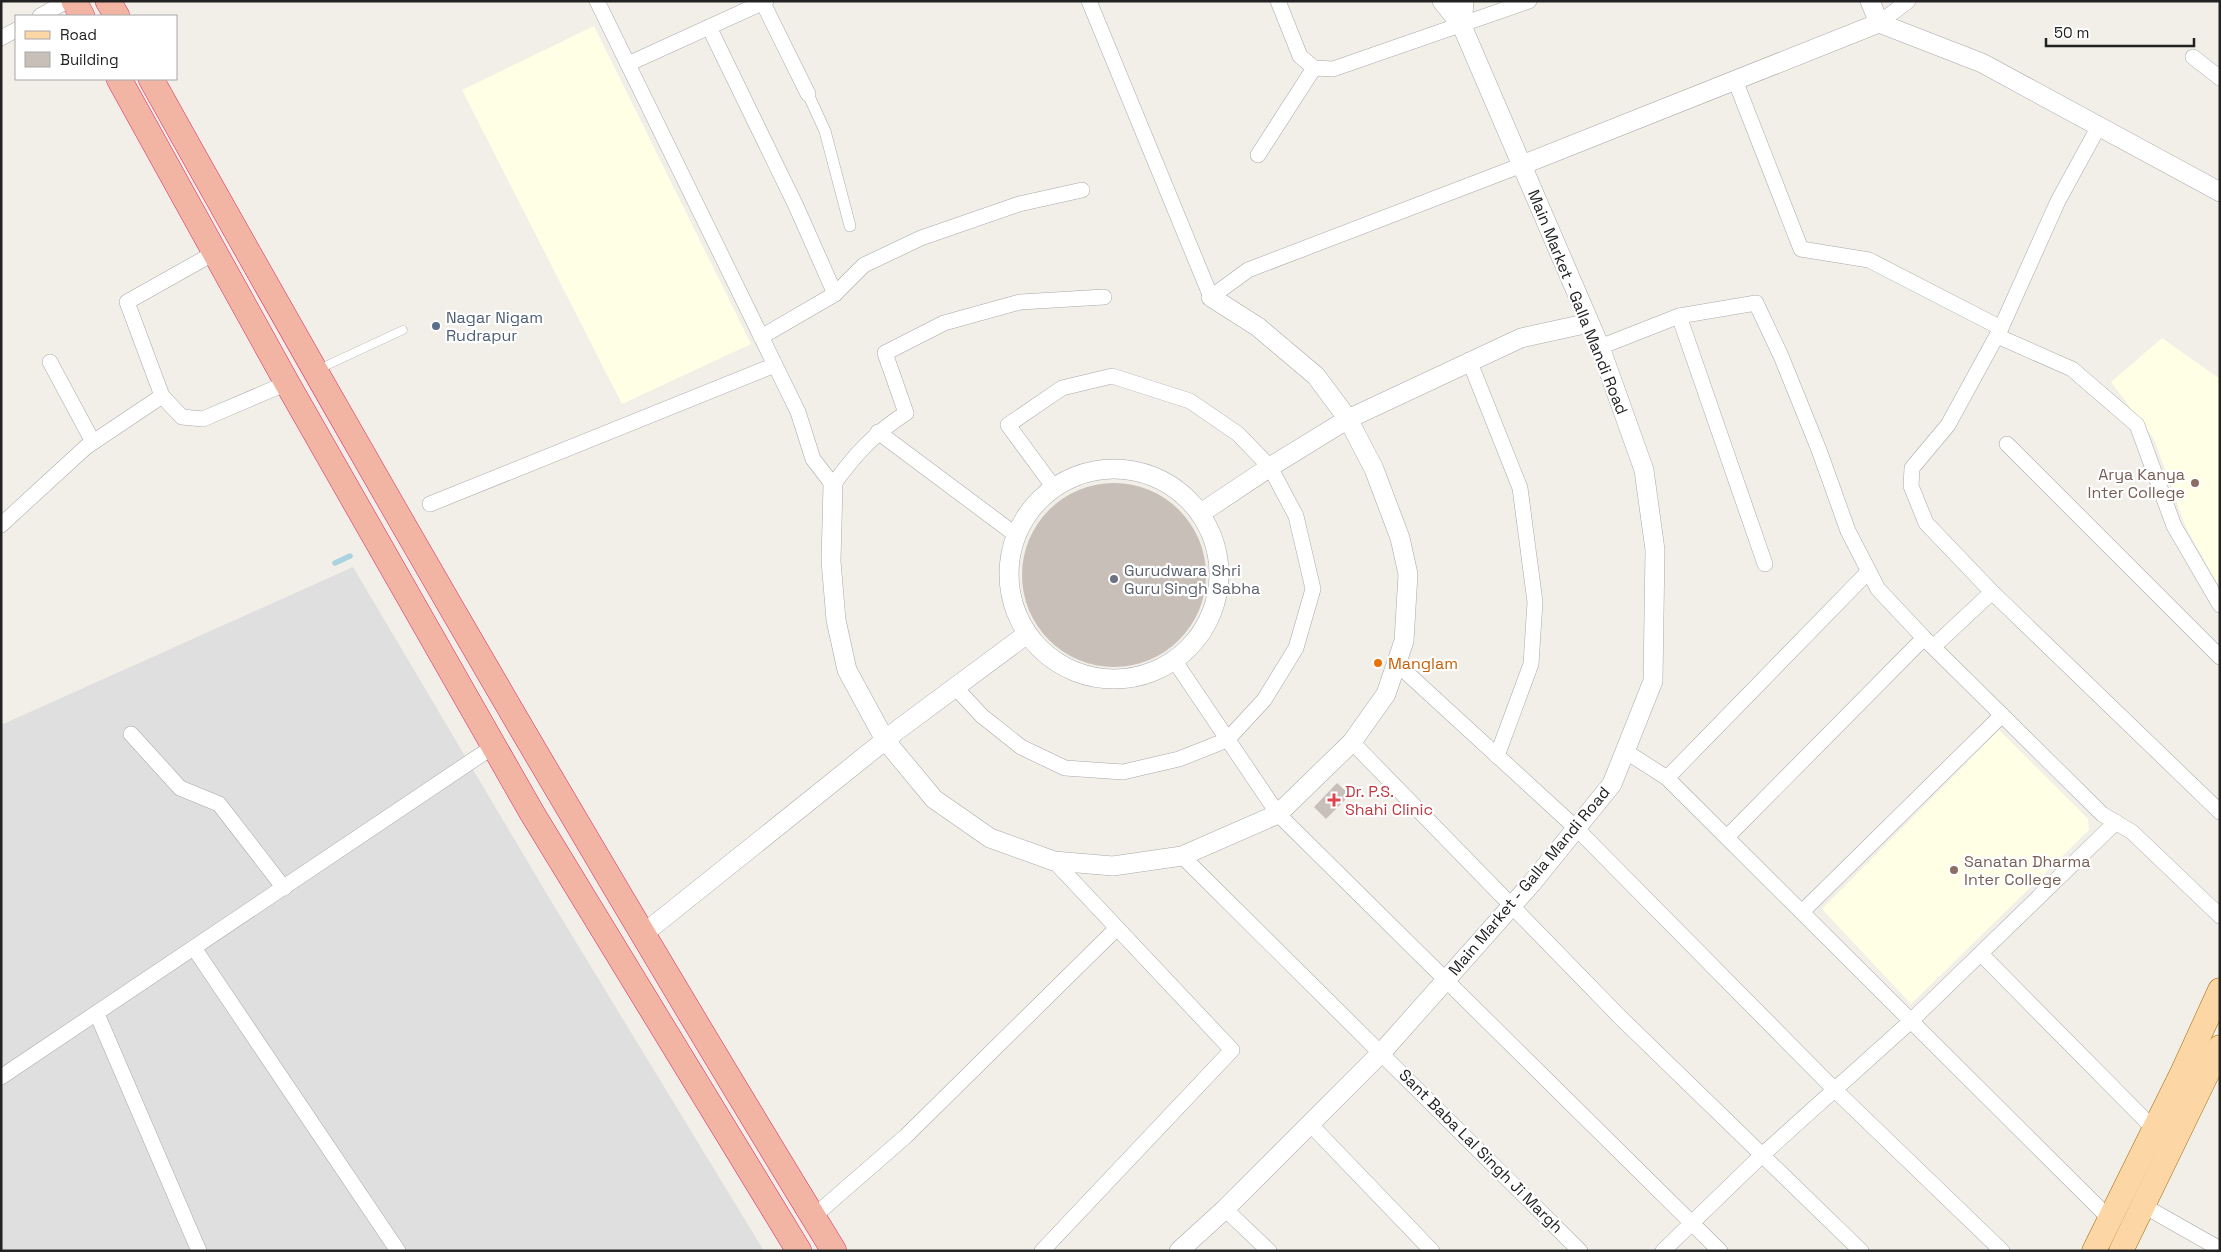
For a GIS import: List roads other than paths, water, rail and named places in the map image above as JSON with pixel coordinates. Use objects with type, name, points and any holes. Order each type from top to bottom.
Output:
[{"type":"highway","points":[[74,1],[81,15]]},
{"type":"highway","points":[[108,1],[116,15]]},
{"type":"highway","points":[[120,80],[287,383],[532,813],[799,1251]]},
{"type":"highway","points":[[152,80],[315,371],[642,935],[834,1251]]},
{"type":"highway","points":[[141,116],[165,103]]},
{"type":"highway","points":[[287,383],[315,371]]},
{"type":"highway","points":[[532,813],[563,798]]},
{"type":"highway","points":[[615,952],[642,935]]},
{"type":"main road","points":[[2094,1251],[2155,1130],[2220,990]]},
{"type":"main road","points":[[2124,1244],[2220,1047]]},
{"type":"main road","points":[[2110,1219],[2124,1244]]},
{"type":"street","points":[[42,15],[67,1]]},
{"type":"street","points":[[596,1],[798,412],[813,459],[833,485]]},
{"type":"street","points":[[1089,1],[1211,297],[1258,327],[1316,376],[1348,419],[1374,469],[1400,538],[1408,574],[1404,641],[1386,694],[1352,742],[1278,814],[1182,856],[1113,866],[1054,861],[990,838],[934,799],[885,740],[847,670],[836,620],[831,560],[833,485],[848,464],[878,432],[906,413],[885,353],[944,323],[1020,302],[1104,297]]},
{"type":"street","points":[[1278,1],[1300,56],[1314,68],[1333,69],[1462,26],[1529,1]]},
{"type":"street","name":"Main Market - Galla Mandi Road","points":[[1179,1251],[1225,1209],[1382,1052],[1513,905],[1612,784],[1653,681],[1655,550],[1644,470],[1600,347],[1522,165],[1462,26],[1442,1]]},
{"type":"street","name":"Main Market - Galla Mandi Road","points":[[1462,26],[1464,1]]},
{"type":"street","points":[[1870,1],[1879,23],[1982,64],[2220,192]]},
{"type":"street","points":[[1211,297],[1248,270],[1522,165],[1879,23],[1908,1]]},
{"type":"street","points":[[628,64],[764,2],[825,131],[850,226]]},
{"type":"street","points":[[709,28],[796,206],[835,294]]},
{"type":"street","points":[[1,38],[15,31]]},
{"type":"street","points":[[2193,57],[2220,78]]},
{"type":"street","points":[[1258,155],[1314,68]]},
{"type":"street","points":[[1735,80],[1801,249],[1869,260],[1999,332],[2072,369],[2137,425],[2174,526],[2220,605]]},
{"type":"street","points":[[2099,126],[2058,201],[1999,332],[1948,425],[1912,468],[1911,486],[1926,523],[1992,592],[2220,812]]},
{"type":"street","points":[[761,337],[835,294],[864,265],[921,238],[1019,204],[1082,190]]},
{"type":"street","points":[[216,252],[127,302],[162,396],[182,417],[203,419],[287,383]]},
{"type":"street","points":[[1600,347],[1679,316],[1756,303],[1781,356],[1819,450],[1848,531],[1878,589],[1928,643],[2102,814],[2132,832],[2220,916]]},
{"type":"street","points":[[1679,316],[1765,564]]},
{"type":"street","points":[[1200,513],[1348,419],[1469,360],[1521,338],[1590,323]]},
{"type":"street","points":[[1469,360],[1520,488],[1535,602],[1531,664],[1497,756]]},
{"type":"street","points":[[50,362],[93,442]]},
{"type":"street","points":[[430,504],[775,366]]},
{"type":"street","points":[[955,687],[982,716],[1021,747],[1065,768],[1123,772],[1179,760],[1227,740],[1264,700],[1296,648],[1313,589],[1296,516],[1270,467],[1238,434],[1190,401],[1112,376],[1062,388],[1008,425],[1055,488]]},
{"type":"street","points":[[1,525],[93,442],[162,396]]},
{"type":"street","points":[[878,432],[1016,535]]},
{"type":"street","points":[[2007,444],[2220,656]]},
{"type":"street","points":[[1105,469],[1142,472],[1175,488],[1200,513],[1215,543],[1219,576],[1213,608],[1198,637],[1174,660],[1144,675],[1111,679],[1078,674],[1049,658],[1027,634],[1012,601],[1009,564],[1016,535],[1040,499],[1070,478],[1105,469]]},
{"type":"street","points":[[1667,778],[1868,572]]},
{"type":"street","points":[[1728,837],[1928,643],[1992,592]]},
{"type":"street","points":[[642,935],[885,740],[1027,634]]},
{"type":"street","points":[[1174,660],[1278,814],[1720,1251]]},
{"type":"street","points":[[1396,663],[1576,828],[1834,1089],[2002,1251]]},
{"type":"street","points":[[1802,912],[2002,715]]},
{"type":"street","points":[[131,734],[180,788],[219,804],[284,888]]},
{"type":"street","points":[[1352,742],[1622,1018],[1861,1251]]},
{"type":"street","points":[[1,1077],[98,1014],[494,746]]},
{"type":"street","points":[[1624,752],[1667,778],[2110,1219]]},
{"type":"street","points":[[1663,1251],[1762,1155],[1911,1021],[2116,822]]},
{"type":"street","name":"Sant Baba Lal Singh Ji Margh","points":[[1182,856],[1382,1052],[1580,1251]]},
{"type":"street","points":[[1042,1251],[1232,1050],[1054,861]]},
{"type":"street","points":[[814,1217],[906,1136],[1118,928]]},
{"type":"street","points":[[194,948],[398,1251]]},
{"type":"street","points":[[1981,954],[2155,1130]]},
{"type":"street","points":[[98,1014],[198,1251]]},
{"type":"street","points":[[1310,1124],[1432,1251]]},
{"type":"street","points":[[2144,1206],[2220,1249]]},
{"type":"street","points":[[1225,1209],[1269,1251]]},
{"type":"lane","points":[[315,371],[403,330]]},
{"type":"waterway","points":[[335,563],[350,556]]},
{"type":"place","name":"Nagar Nigam Rudrapur","points":[[436,326]]},
{"type":"place","name":"Arya Kanya Inter College","points":[[2195,483]]},
{"type":"place","name":"Gurudwara Shri Guru Singh Sabha","points":[[1114,579]]},
{"type":"place","name":"Manglam","points":[[1378,663]]},
{"type":"place","name":"Dr. P.S. Shahi Clinic","points":[[1334,800]]},
{"type":"place","name":"Sanatan Dharma Inter College","points":[[1954,870]]}]
